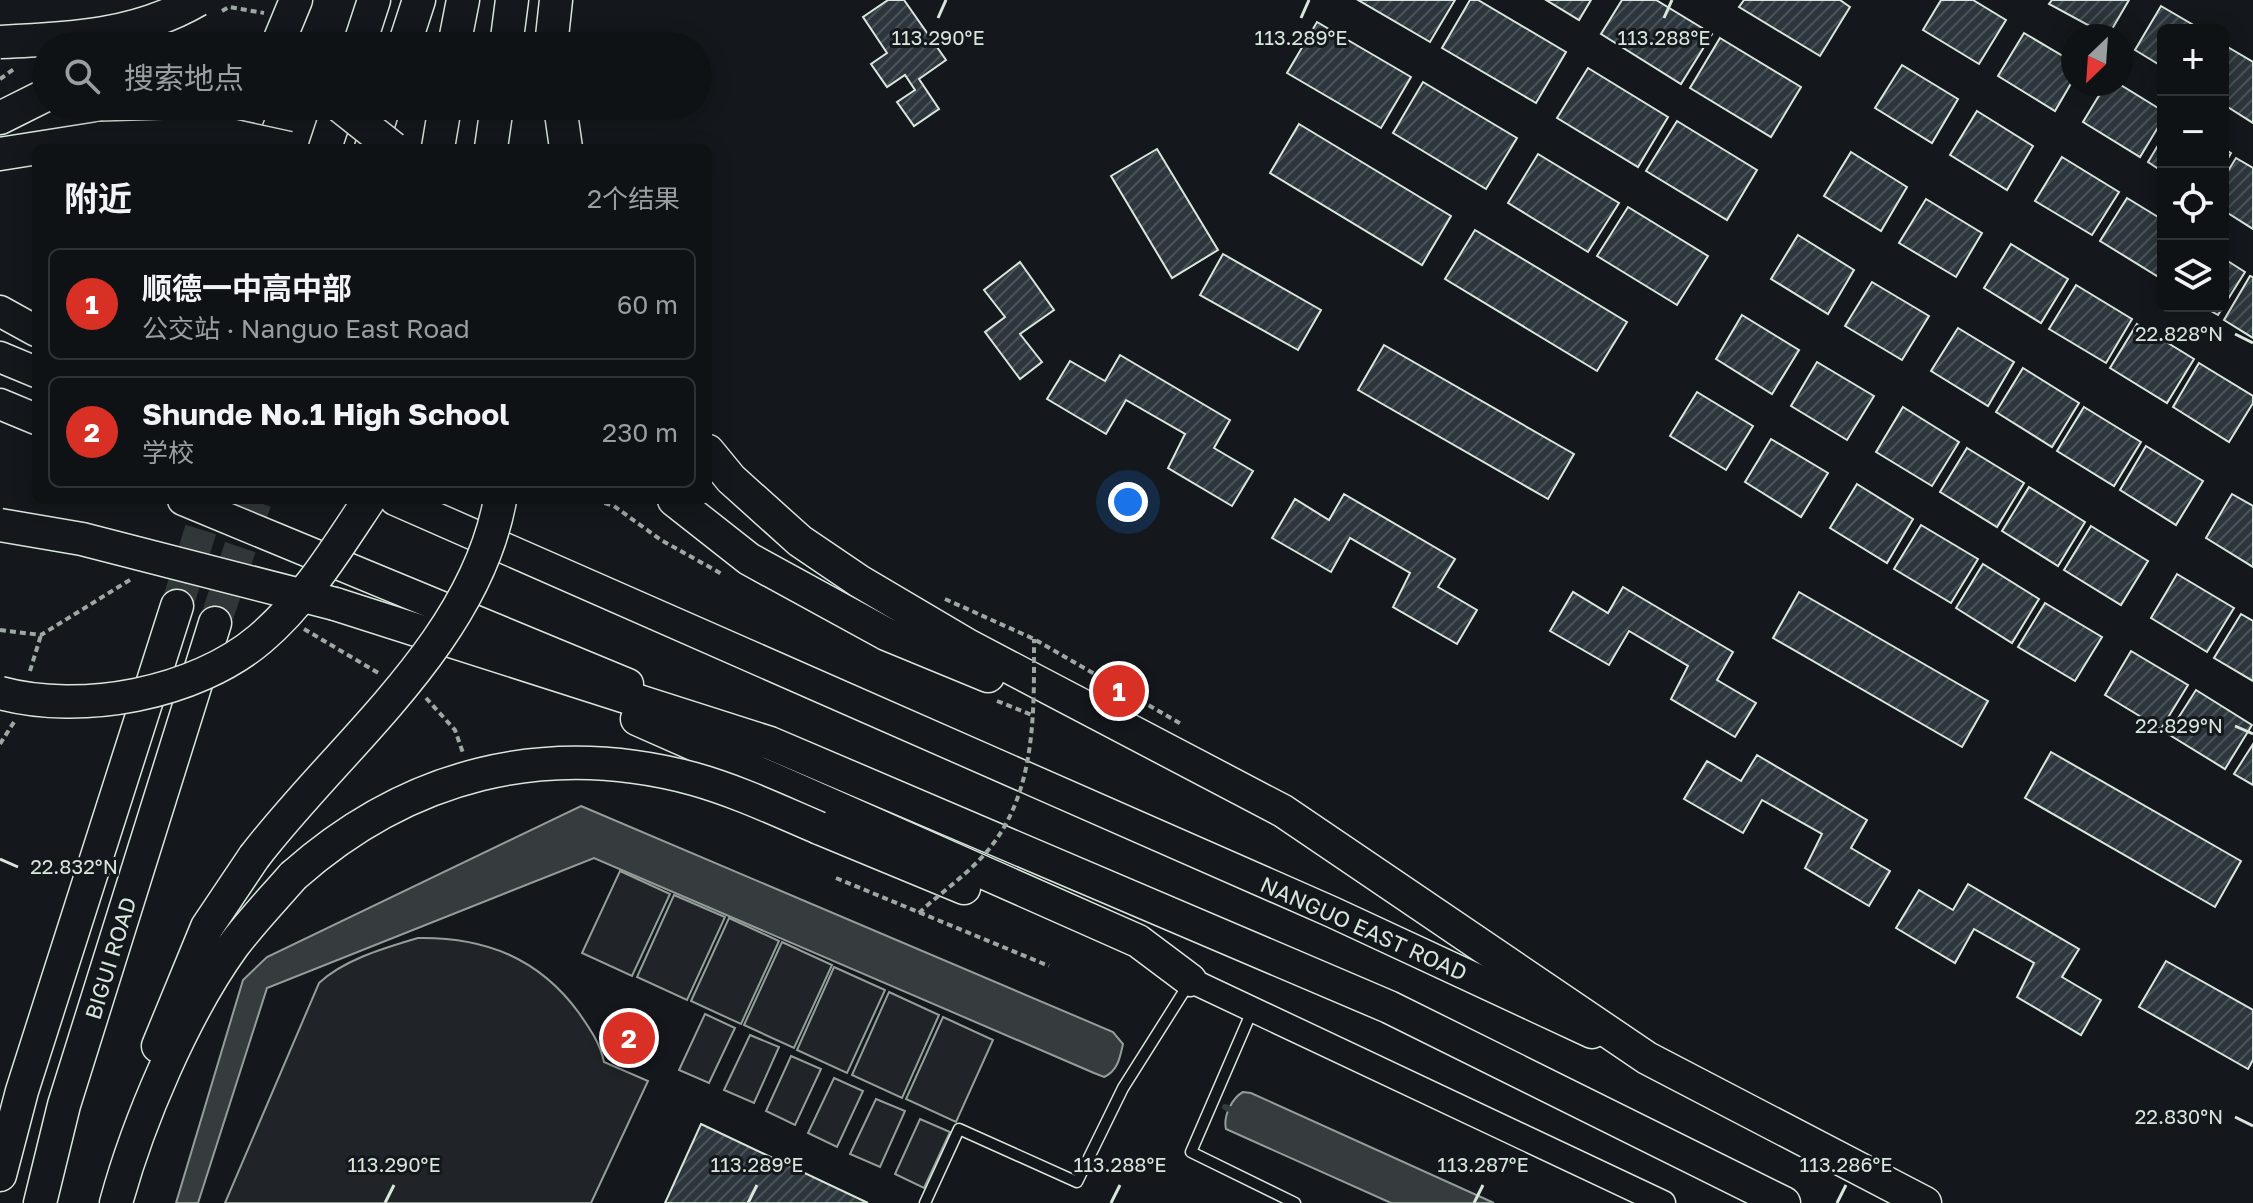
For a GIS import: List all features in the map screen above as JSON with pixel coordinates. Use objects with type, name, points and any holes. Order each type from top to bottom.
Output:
[{"type":"highway","points":[[273,32],[296,0]]},
{"type":"highway","points":[[364,32],[374,0]]},
{"type":"highway","points":[[409,32],[419,0]]},
{"type":"highway","points":[[457,32],[463,0]]},
{"type":"highway","points":[[508,32],[512,0]]},
{"type":"highway","points":[[553,32],[556,0]]},
{"type":"highway","points":[[114,32],[207,7]]},
{"type":"highway","points":[[0,42],[32,40]]},
{"type":"highway","points":[[0,118],[32,102]]},
{"type":"highway","points":[[237,144],[246,120]]},
{"type":"highway","points":[[326,144],[335,120]]},
{"type":"highway","points":[[358,120],[388,144]]},
{"type":"highway","points":[[372,144],[380,120]]},
{"type":"highway","points":[[439,144],[443,120]]},
{"type":"highway","points":[[492,144],[495,120]]},
{"type":"highway","points":[[562,120],[565,144]]},
{"type":"highway","points":[[63,144],[101,138],[225,134],[271,144]]},
{"type":"highway","points":[[0,154],[32,149]]},
{"type":"highway","points":[[712,456],[731,479],[800,541],[859,581],[969,646],[1182,739],[1647,1058]]},
{"type":"highway","points":[[0,693],[29,701],[110,700],[179,683],[223,661],[258,641],[287,613],[366,504]]},
{"type":"highway","points":[[116,1203],[154,1058],[207,927],[286,816],[396,691],[455,615],[489,547],[499,504]]},
{"type":"highway","points":[[679,504],[749,559],[886,634],[1182,739]]},
{"type":"highway","points":[[0,525],[94,542],[335,604],[770,743],[1389,1007],[1784,1203]]},
{"type":"highway","name":"BIGUI ROAD","points":[[0,1175],[22,1091],[177,606]]},
{"type":"highway","name":"BIGUI ROAD","points":[[40,1203],[64,1105],[215,623]]},
{"type":"highway","points":[[492,654],[1138,941],[1190,980]]},
{"type":"highway","points":[[130,1149],[189,1023],[232,947],[293,876],[327,845],[402,800],[450,782],[528,765],[624,765],[696,780],[1190,980]]},
{"type":"highway","name":"NANGUO EAST ROAD","points":[[1647,1058],[1925,1203]]},
{"type":"main road","points":[[0,311],[32,329]]},
{"type":"main road","points":[[0,334],[32,345]]},
{"type":"main road","points":[[0,357],[32,370]]},
{"type":"main road","points":[[0,404],[32,417]]},
{"type":"main road","points":[[0,424],[32,437]]},
{"type":"main road","points":[[193,504],[770,743]]},
{"type":"main road","points":[[247,504],[258,522],[279,540]]},
{"type":"main road","name":"NANGUO EAST ROAD","points":[[404,504],[1332,912],[1647,1058]]},
{"type":"street","points":[[1190,980],[1663,1203]]},
{"type":"lane","points":[[925,1203],[959,1129],[1077,1182],[1123,1088],[1190,980]]},
{"type":"lane","points":[[1253,1009],[1191,1152],[1295,1203]]},
{"type":"path","points":[[207,7],[229,7],[269,14],[271,32]]},
{"type":"path","points":[[945,599],[1034,639],[1182,739]]},
{"type":"path","points":[[0,630],[41,635]]},
{"type":"path","points":[[919,913],[984,855],[1018,796],[1029,760],[1034,639]]},
{"type":"path","points":[[836,878],[1049,966]]},
{"type":"shaded area","points":[[581,806],[1113,1032],[1123,1044],[1118,1063],[1104,1077],[594,858],[267,988],[198,1203],[176,1203],[243,980],[267,957]]},
{"type":"shaded area","points":[[620,871],[670,894],[632,976],[582,953]]},
{"type":"shaded area","points":[[674,895],[725,917],[687,1000],[637,977]]},
{"type":"shaded area","points":[[729,918],[779,941],[741,1024],[691,1001]]},
{"type":"shaded area","points":[[418,938],[488,947],[528,965],[563,994],[579,1013],[597,1042],[604,1062],[648,1081],[591,1203],[225,1203],[319,983],[353,961]]},
{"type":"shaded area","points":[[782,942],[832,965],[794,1048],[744,1025]]},
{"type":"shaded area","points":[[834,967],[885,990],[847,1073],[797,1050]]},
{"type":"shaded area","points":[[889,992],[939,1015],[902,1098],[852,1075]]},
{"type":"shaded area","points":[[705,1014],[735,1028],[709,1083],[679,1070]]},
{"type":"shaded area","points":[[943,1017],[993,1040],[956,1122],[906,1099]]},
{"type":"shaded area","points":[[750,1035],[779,1047],[754,1103],[724,1090]]},
{"type":"shaded area","points":[[791,1056],[821,1069],[795,1125],[766,1111]]},
{"type":"shaded area","points":[[834,1078],[863,1091],[837,1147],[808,1133]]},
{"type":"shaded area","points":[[1243,1092],[1494,1203],[1391,1203],[1226,1129],[1229,1108]]},
{"type":"shaded area","points":[[876,1099],[905,1111],[880,1167],[850,1154]]},
{"type":"shaded area","points":[[920,1119],[950,1132],[924,1188],[895,1174]]},
{"type":"building","points":[[888,0],[904,0],[946,60],[919,79],[939,109],[914,126],[897,102],[915,90],[905,75],[887,87],[871,64],[887,53],[863,17]]},
{"type":"building","points":[[1358,0],[1455,0],[1430,42]]},
{"type":"building","points":[[1470,0],[1478,0],[1566,52],[1536,103],[1442,48]]},
{"type":"building","points":[[1546,0],[1591,0],[1579,20]]},
{"type":"building","points":[[1622,0],[1656,0],[1712,34],[1681,84],[1601,34]]},
{"type":"building","points":[[1744,0],[1840,0],[1850,7],[1820,56],[1739,7]]},
{"type":"building","points":[[1941,0],[1973,0],[2006,20],[1979,64],[1923,30]]},
{"type":"building","points":[[2052,0],[2129,0],[2115,24],[2086,24],[2049,4]]},
{"type":"building","points":[[2161,6],[2192,24],[2157,24],[2157,63],[2135,50]]},
{"type":"building","points":[[1317,22],[1411,77],[1381,128],[1287,73]]},
{"type":"building","points":[[2024,33],[2061,55],[2061,96],[2064,96],[2055,111],[1998,76]]},
{"type":"building","points":[[1720,38],[1801,87],[1771,137],[1690,88]]},
{"type":"building","points":[[2229,48],[2253,62],[2253,123],[2229,108]]},
{"type":"building","points":[[1902,65],[1958,99],[1932,143],[1875,108]]},
{"type":"building","points":[[1588,68],[1668,117],[1638,167],[1557,118]]},
{"type":"building","points":[[1423,82],[1517,138],[1486,189],[1393,133]]},
{"type":"building","points":[[2133,93],[2157,107],[2157,129],[2140,157],[2083,122],[2099,96],[2133,96]]},
{"type":"building","points":[[1977,111],[2033,146],[2007,190],[1950,155]]},
{"type":"building","points":[[1677,121],[1757,170],[1727,220],[1646,171]]},
{"type":"building","points":[[1299,124],[1451,216],[1422,265],[1270,173]]},
{"type":"building","points":[[2157,147],[2157,168],[2148,162]]},
{"type":"building","points":[[1157,149],[1218,250],[1172,278],[1111,176]]},
{"type":"building","points":[[1851,152],[1907,187],[1881,231],[1824,196]]},
{"type":"building","points":[[1538,154],[1619,203],[1588,252],[1508,203]]},
{"type":"building","points":[[2062,157],[2119,192],[2092,235],[2035,201]]},
{"type":"building","points":[[2236,158],[2253,168],[2253,229],[2229,214],[2229,169]]},
{"type":"building","points":[[2127,198],[2157,216],[2157,276],[2100,241]]},
{"type":"building","points":[[1926,199],[1982,233],[1956,277],[1899,243]]},
{"type":"building","points":[[1628,207],[1708,256],[1677,305],[1597,256]]},
{"type":"building","points":[[1475,230],[1627,322],[1597,371],[1445,279]]},
{"type":"building","points":[[1798,235],[1854,270],[1828,314],[1771,279]]},
{"type":"building","points":[[2011,244],[2068,279],[2041,323],[1984,288]]},
{"type":"building","points":[[1223,254],[1321,310],[1298,350],[1200,295]]},
{"type":"building","points":[[1020,262],[1054,310],[1020,334],[1042,362],[1020,379],[985,332],[1005,317],[984,290]]},
{"type":"building","points":[[2229,262],[2245,272],[2229,297]]},
{"type":"building","points":[[2250,276],[2253,277],[2253,338],[2224,320]]},
{"type":"building","points":[[1872,282],[1929,316],[1902,360],[1845,326]]},
{"type":"building","points":[[2076,285],[2132,319],[2106,363],[2049,329]]},
{"type":"building","points":[[1742,315],[1799,350],[1772,394],[1716,359]]},
{"type":"building","points":[[2137,324],[2194,359],[2167,403],[2110,368]]},
{"type":"building","points":[[1958,328],[2014,362],[1988,406],[1931,371]]},
{"type":"building","points":[[1384,345],[1574,454],[1548,499],[1358,390]]},
{"type":"building","points":[[1120,355],[1230,420],[1214,448],[1253,471],[1232,506],[1168,468],[1185,434],[1126,400],[1106,434],[1047,399],[1070,361],[1105,381]]},
{"type":"building","points":[[1817,362],[1874,396],[1847,440],[1791,406]]},
{"type":"building","points":[[2199,363],[2253,396],[2253,403],[2229,442],[2173,407]]},
{"type":"building","points":[[2023,368],[2079,403],[2052,447],[1996,412]]},
{"type":"building","points":[[1697,392],[1753,426],[1726,470],[1670,436]]},
{"type":"building","points":[[1903,407],[1959,442],[1932,486],[1876,452]]},
{"type":"building","points":[[2084,407],[2141,442],[2114,486],[2057,451]]},
{"type":"building","points":[[1771,439],[1828,473],[1801,517],[1745,482]]},
{"type":"building","points":[[2146,446],[2203,481],[2176,525],[2120,490]]},
{"type":"building","points":[[1967,448],[2024,483],[1997,527],[1940,492]]},
{"type":"building","points":[[1857,484],[1913,519],[1887,563],[1830,528]]},
{"type":"building","points":[[2029,487],[2085,522],[2058,566],[2002,531]]},
{"type":"building","points":[[1344,494],[1455,559],[1438,587],[1477,610],[1457,644],[1393,607],[1410,573],[1350,538],[1331,572],[1272,538],[1295,499],[1329,520]]},
{"type":"building","points":[[2232,494],[2253,506],[2253,567],[2206,538]]},
{"type":"building","points":[[1921,525],[1978,559],[1951,603],[1894,569]]},
{"type":"building","points":[[2091,526],[2148,561],[2121,605],[2064,570]]},
{"type":"building","points":[[1983,564],[2039,599],[2012,643],[1956,608]]},
{"type":"building","points":[[2177,574],[2234,608],[2207,652],[2151,618]]},
{"type":"building","points":[[1623,587],[1733,652],[1717,680],[1756,703],[1735,737],[1671,699],[1688,666],[1629,631],[1609,665],[1550,631],[1573,592],[1608,613]]},
{"type":"building","points":[[1799,592],[1988,701],[1962,747],[1773,638]]},
{"type":"building","points":[[2045,603],[2102,637],[2075,681],[2018,647]]},
{"type":"building","points":[[2241,614],[2253,621],[2253,681],[2214,658]]},
{"type":"building","points":[[2131,651],[2188,685],[2161,729],[2105,695]]},
{"type":"building","points":[[2196,690],[2252,725],[2225,769],[2168,734]]},
{"type":"building","points":[[2253,744],[2253,785],[2234,774]]},
{"type":"building","points":[[2051,752],[2241,861],[2215,907],[2025,798]]},
{"type":"building","points":[[1757,755],[1867,820],[1851,848],[1890,871],[1869,906],[1805,868],[1822,834],[1762,800],[1743,833],[1684,799],[1707,761],[1741,781]]},
{"type":"building","points":[[1968,884],[2079,949],[2062,977],[2101,1000],[2081,1035],[2017,997],[2034,963],[1974,929],[1955,963],[1896,928],[1919,890],[1953,910]]},
{"type":"building","points":[[2166,961],[2253,1010],[2253,1060],[2248,1069],[2139,1007]]},
{"type":"building","points":[[701,1124],[868,1203],[665,1203]]},
{"type":"waterway","points":[[1225,1107],[1236,1112]]},
{"type":"tunnel","points":[[177,606],[209,504]]},
{"type":"tunnel","points":[[215,623],[255,504]]},
{"type":"place","name":"顺德一中高中部","points":[[1119,691]]},
{"type":"place","name":"Shunde No.1 High School","points":[[629,1038]]}]
